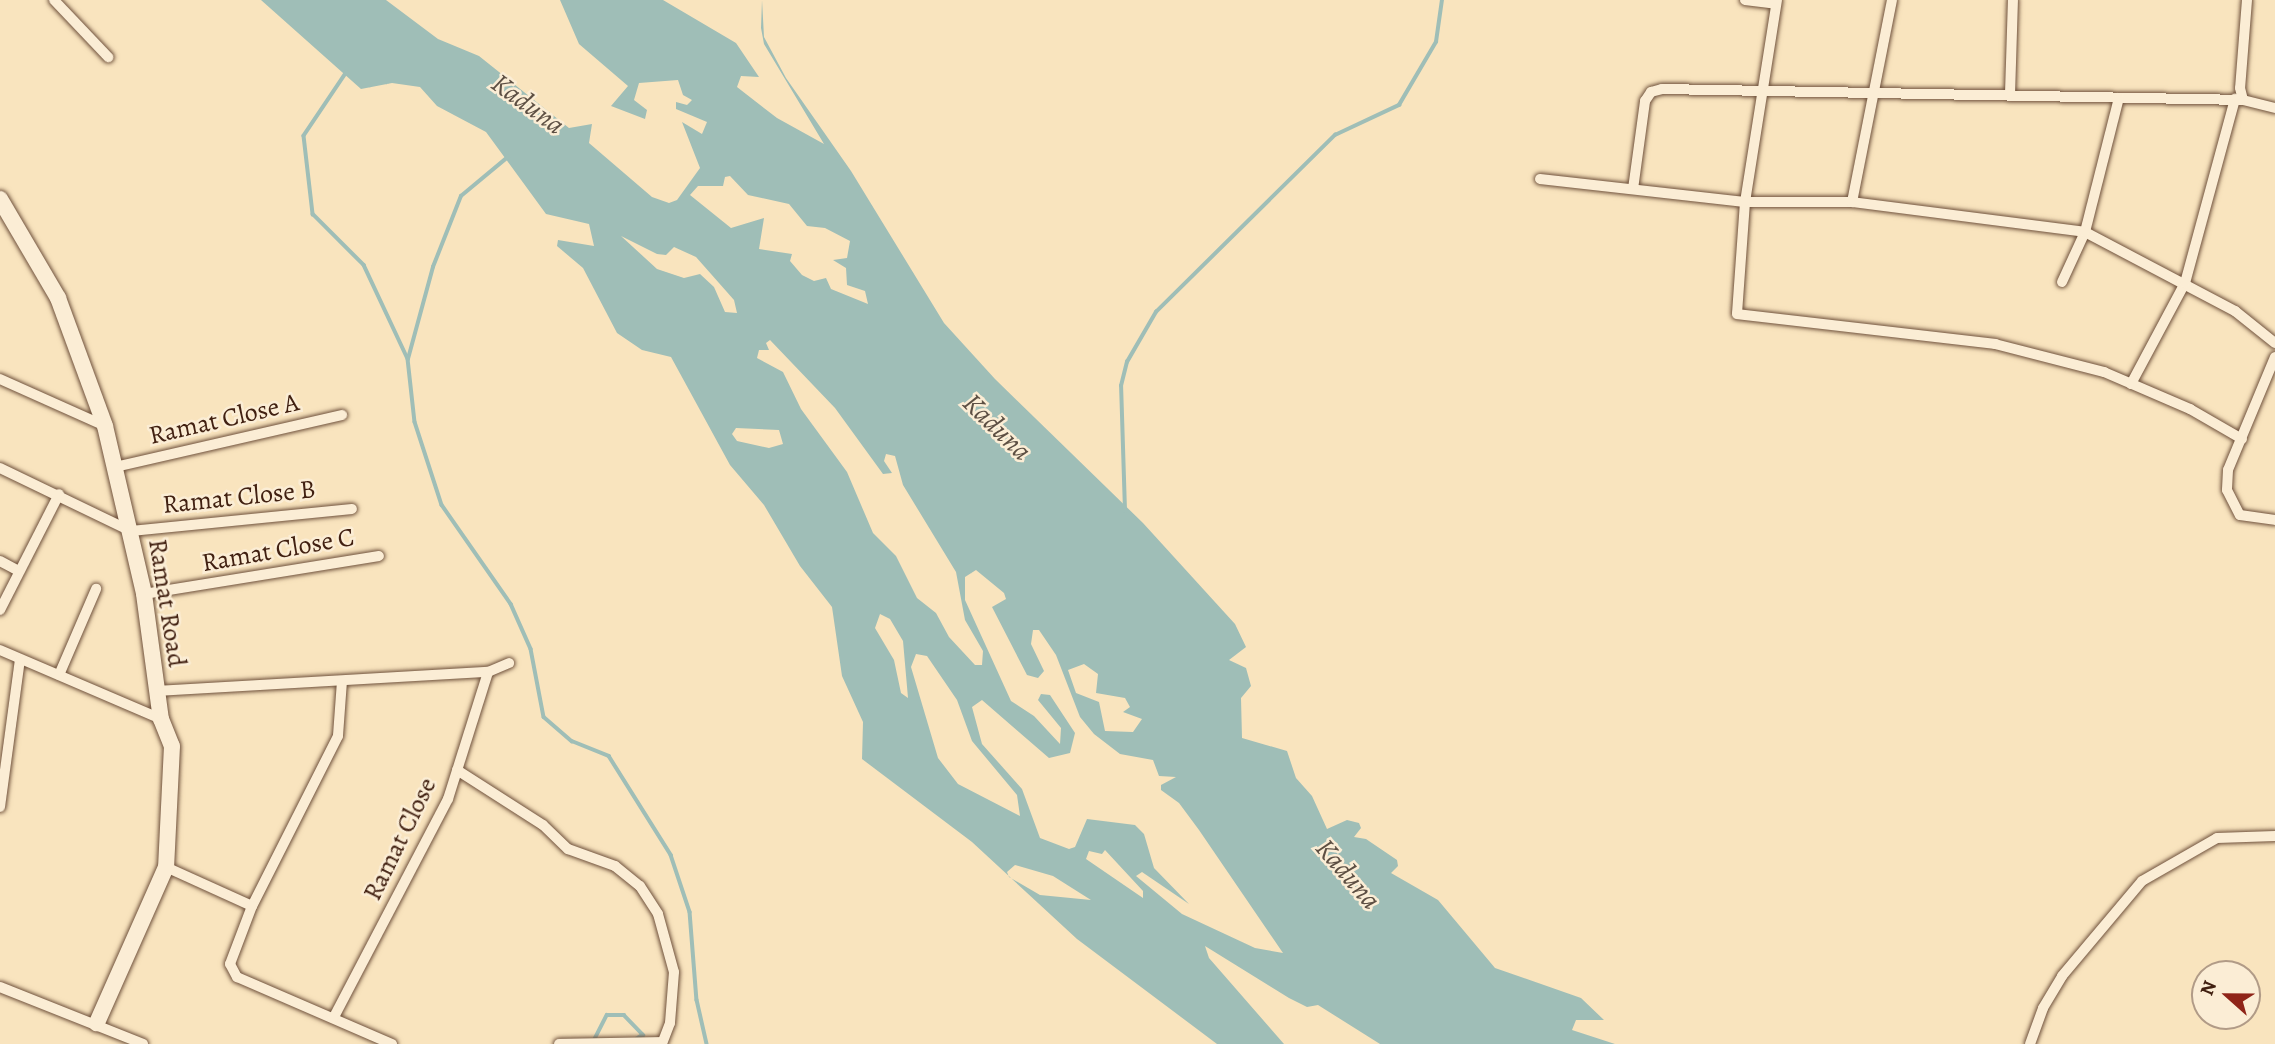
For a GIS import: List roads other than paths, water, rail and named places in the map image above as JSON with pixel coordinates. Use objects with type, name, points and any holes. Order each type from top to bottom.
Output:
[{"type":"street","points":[[54,0],[108,57]]},
{"type":"street","points":[[1745,0],[1777,2],[1745,202],[1737,314],[1995,344],[2104,372],[2190,409],[2242,439]]},
{"type":"street","points":[[1852,202],[1892,0]]},
{"type":"street","points":[[2010,94],[2013,0]]},
{"type":"street","points":[[2131,384],[2185,283],[2239,100],[2247,0]]},
{"type":"street","points":[[1633,189],[1645,101],[1651,92],[1762,90],[2010,94],[2239,100],[2275,108]]},
{"type":"street","points":[[2062,282],[2085,232],[2119,98]]},
{"type":"street","points":[[1540,179],[1745,202],[1852,202],[2085,232],[2235,311],[2275,343]]},
{"type":"street","name":"Ramat Road","points":[[0,200],[58,299],[105,426],[144,594],[161,719],[172,746],[166,867],[97,1023]]},
{"type":"street","points":[[2275,357],[2228,470],[2232,506],[2240,515],[2275,520]]},
{"type":"street","points":[[0,379],[105,426]]},
{"type":"street","name":"Ramat Close A","points":[[115,467],[342,415]]},
{"type":"street","points":[[0,468],[59,494],[131,531]]},
{"type":"street","points":[[0,610],[59,494]]},
{"type":"street","name":"Ramat Close B","points":[[131,531],[352,509]]},
{"type":"street","name":"Ramat Close C","points":[[144,594],[379,556]]},
{"type":"street","points":[[0,561],[19,571]]},
{"type":"street","points":[[59,675],[96,589]]},
{"type":"street","points":[[0,650],[161,719]]},
{"type":"street","points":[[0,807],[20,660]]},
{"type":"street","points":[[156,691],[488,672],[509,663]]},
{"type":"street","name":"Ramat Close","points":[[334,1017],[448,799],[488,672]]},
{"type":"street","points":[[342,681],[338,736],[252,906],[230,964],[232,972],[392,1044]]},
{"type":"street","points":[[457,770],[542,825],[569,849],[615,866],[640,886],[658,914],[674,972],[670,1023],[661,1043],[559,1044]]},
{"type":"street","points":[[2030,1044],[2043,1008],[2062,976],[2142,881],[2217,838],[2275,836]]},
{"type":"street","points":[[166,867],[252,906]]},
{"type":"street","points":[[0,987],[97,1023],[143,1044]]},
{"type":"water","name":"Kaduna","points":[[261,0],[386,0],[438,39],[479,56],[569,128],[592,124],[589,143],[652,197],[669,203],[677,200],[700,168],[682,122],[702,134],[707,122],[676,109],[676,102],[687,105],[692,100],[683,95],[678,80],[639,83],[634,100],[647,110],[645,119],[611,106],[628,86],[579,44],[560,0],[663,0],[736,43],[759,77],[741,76],[737,87],[777,118],[824,144],[764,44],[761,28],[762,0],[764,37],[786,78],[851,171],[944,323],[995,379],[1143,523],[1235,624],[1246,647],[1229,660],[1246,668],[1251,686],[1241,698],[1242,738],[1287,751],[1296,778],[1312,796],[1327,829],[1347,820],[1359,823],[1361,828],[1354,837],[1366,839],[1397,860],[1398,866],[1391,873],[1438,900],[1495,968],[1581,998],[1604,1020],[1576,1020],[1572,1030],[1615,1044],[1380,1044],[1318,1005],[1307,1007],[1289,998],[1205,946],[1209,958],[1284,1044],[1217,1044],[1077,939],[1011,878],[1040,895],[1091,900],[1053,876],[1015,865],[1007,872],[1008,876],[972,842],[862,759],[863,722],[842,676],[832,607],[800,566],[764,505],[730,465],[671,357],[642,350],[617,333],[583,268],[557,246],[558,240],[594,246],[589,224],[546,214],[486,132],[437,106],[420,87],[392,83],[361,89]],"holes":[[[730,176],[748,195],[789,204],[807,226],[825,228],[850,241],[847,258],[833,260],[846,268],[847,285],[865,291],[868,304],[831,289],[826,278],[814,281],[802,275],[790,261],[792,254],[759,249],[764,218],[731,228],[690,195],[698,186],[723,186],[725,177]],[[621,236],[657,254],[666,255],[674,247],[696,257],[734,300],[737,313],[725,312],[714,287],[700,274],[684,278],[657,269]],[[770,340],[835,408],[883,474],[892,473],[884,461],[886,454],[895,456],[903,485],[956,572],[965,620],[983,651],[982,665],[975,665],[949,637],[936,613],[917,598],[896,556],[873,533],[847,472],[801,409],[783,372],[757,358],[759,350],[769,350],[766,343]],[[736,428],[779,430],[783,444],[769,448],[737,441],[732,434]],[[976,570],[1004,593],[1006,599],[992,607],[1027,675],[1038,678],[1044,671],[1031,644],[1033,630],[1039,630],[1056,655],[1080,717],[1094,734],[1120,754],[1153,760],[1159,776],[1176,777],[1161,785],[1161,790],[1179,803],[1283,953],[1255,948],[1182,914],[1136,876],[1142,872],[1189,904],[1154,868],[1144,834],[1135,825],[1087,819],[1075,847],[1069,849],[1040,838],[1022,789],[982,744],[972,707],[982,700],[1049,758],[1070,753],[1075,733],[1050,695],[1041,694],[1038,700],[1061,728],[1060,744],[1034,716],[1011,701],[965,600],[965,577]],[[880,614],[890,619],[903,641],[908,698],[901,693],[894,660],[875,628]],[[916,654],[927,656],[957,700],[972,741],[1017,795],[1020,816],[958,784],[938,758],[911,667]],[[1084,664],[1098,674],[1096,693],[1125,698],[1130,707],[1123,712],[1142,719],[1133,732],[1105,731],[1099,702],[1076,693],[1068,670]],[[1105,850],[1143,891],[1143,898],[1086,859],[1089,851],[1102,854]]]},
{"type":"waterway","points":[[1125,511],[1121,386],[1127,362],[1156,312],[1335,135],[1399,105],[1436,42],[1442,0]]},
{"type":"waterway","points":[[347,72],[304,136],[313,214],[364,265],[408,359],[415,422],[442,505],[511,604],[531,649],[544,717],[572,741],[609,756],[671,855],[690,912],[697,1000],[707,1044]]},
{"type":"waterway","points":[[408,359],[433,267],[461,196],[508,157]]},
{"type":"waterway","points":[[593,1042],[607,1015],[624,1015],[643,1035],[637,1039]]}]
